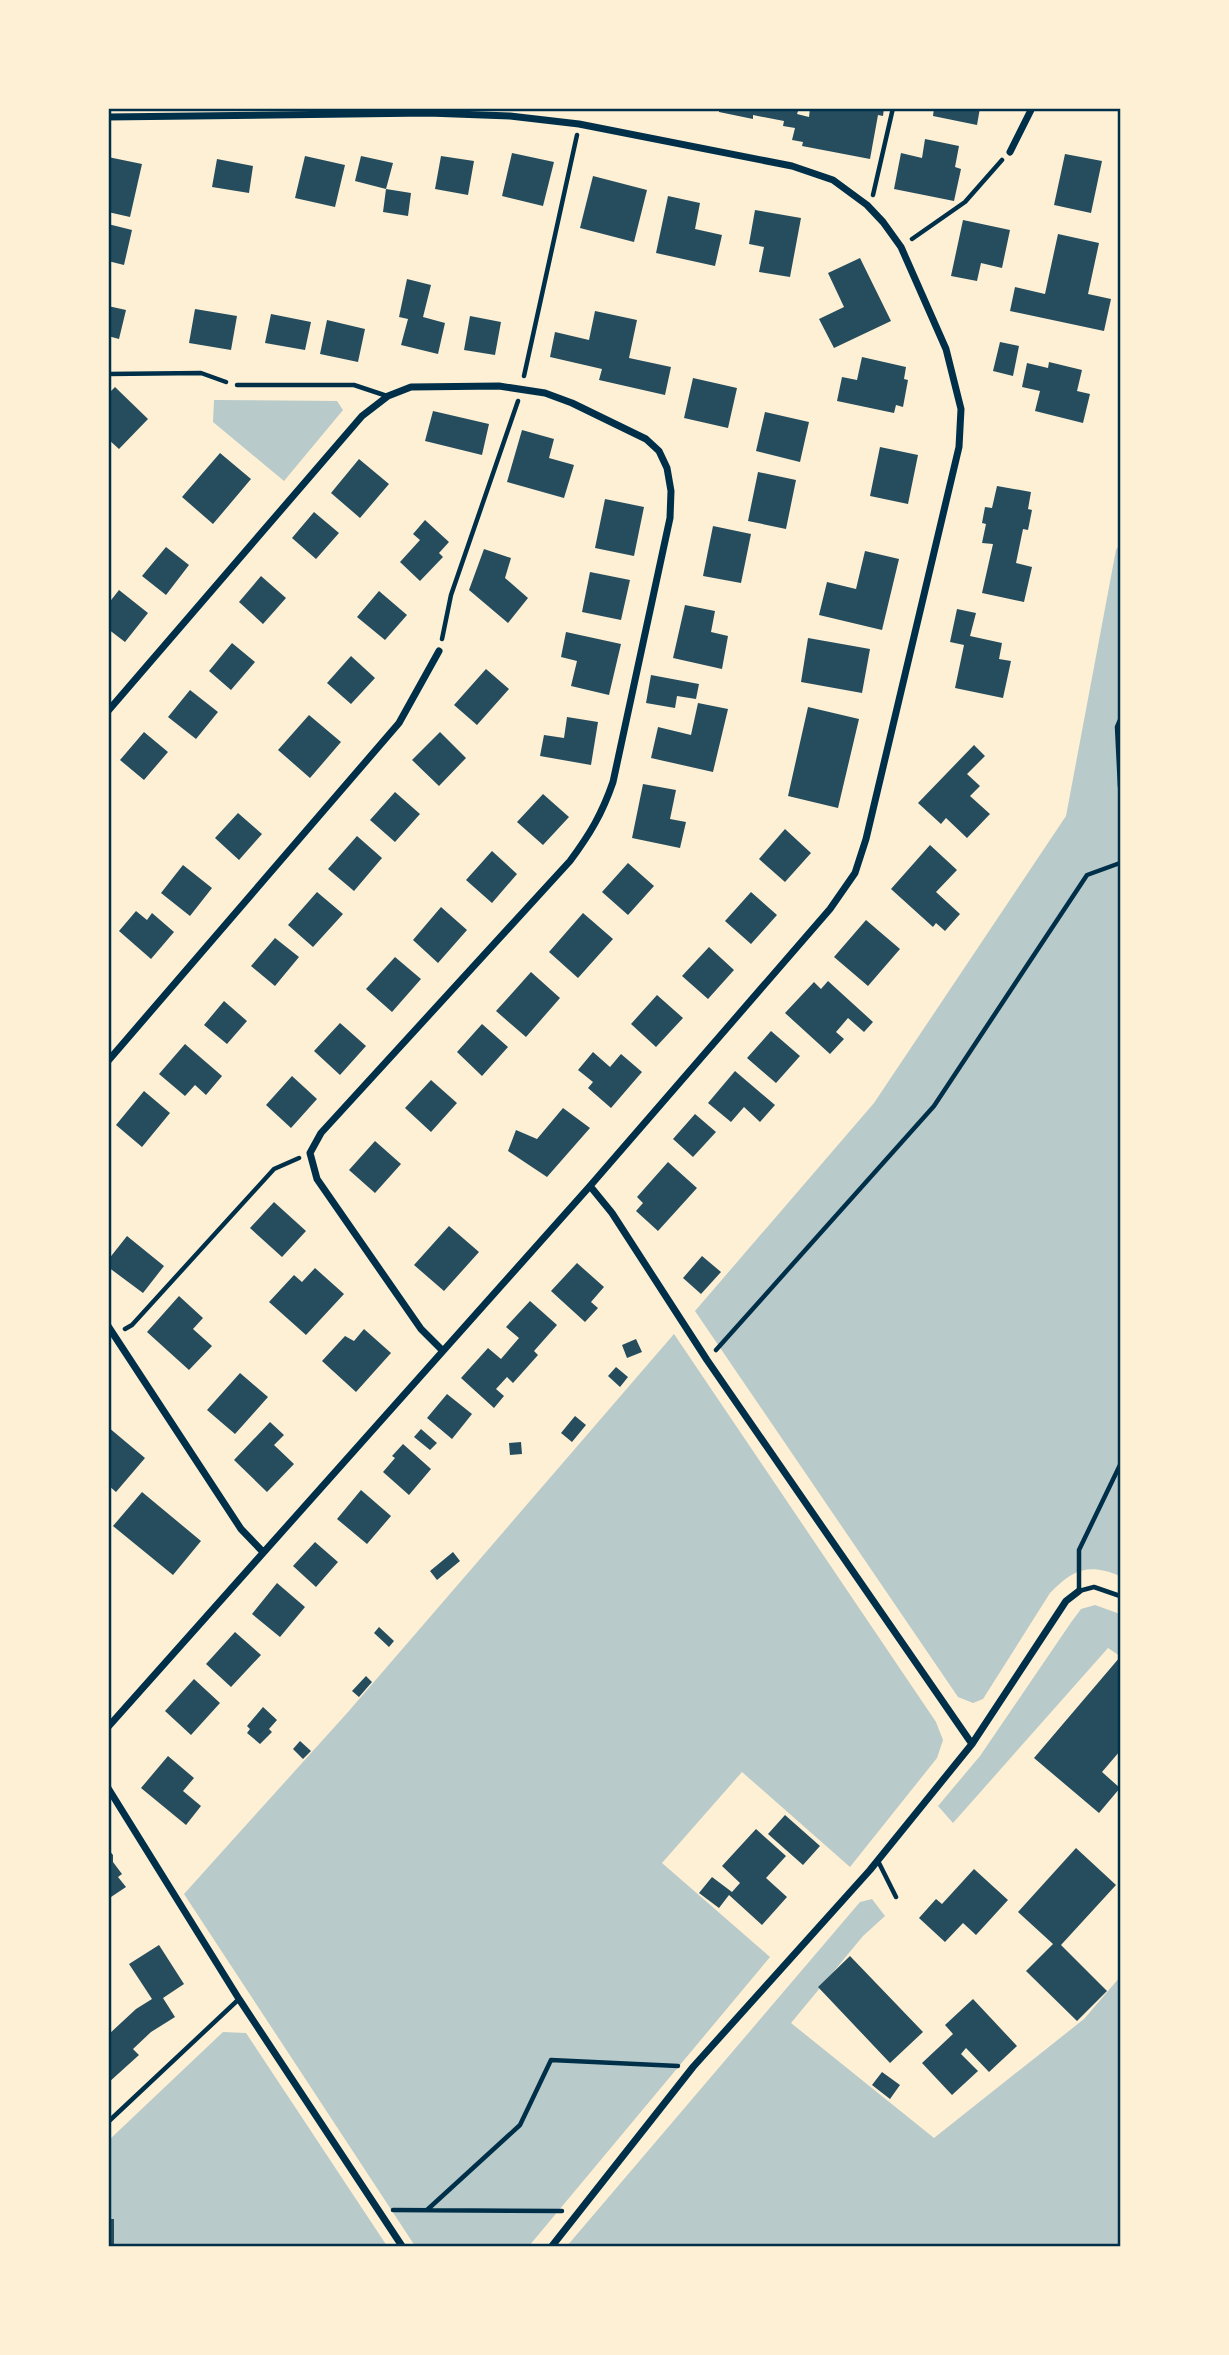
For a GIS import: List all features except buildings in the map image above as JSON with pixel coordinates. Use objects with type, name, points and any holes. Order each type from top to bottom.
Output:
[{"type":"street","points":[[1010,152],[1032,108]]},
{"type":"street","points":[[108,117],[428,113],[510,116],[579,124],[792,166],[833,180],[867,205],[901,247],[946,349],[961,409],[959,447],[866,839],[855,873],[830,909],[590,1186],[108,1727]]},
{"type":"street","points":[[108,711],[362,416],[388,396],[411,387],[499,386],[545,393],[646,439],[659,451],[667,468],[671,491],[670,518],[613,782],[602,812],[589,837],[570,861],[321,1133],[310,1153],[317,1179],[421,1329],[443,1351]]},
{"type":"street","points":[[108,1060],[399,723],[439,650]]},
{"type":"street","points":[[590,1186],[612,1213],[707,1360],[972,1744]]},
{"type":"street","points":[[108,1326],[241,1529],[263,1552]]},
{"type":"street","points":[[552,2246],[693,2067],[877,1861],[972,1744],[1066,1601],[1079,1591]]},
{"type":"street","points":[[108,1788],[239,1999],[402,2246]]},
{"type":"lane","points":[[237,385],[354,385],[388,396]]},
{"type":"lane","points":[[1121,1465],[1079,1550],[1079,1591],[1094,1587],[1121,1596]]},
{"type":"lane","points":[[877,1861],[896,1897]]},
{"type":"lane","points":[[108,2122],[239,1999]]},
{"type":"path","points":[[867,205],[875,190],[892,108]]},
{"type":"path","points":[[439,650],[451,595],[516,410],[579,124]]},
{"type":"path","points":[[901,247],[965,202],[1010,152]]},
{"type":"path","points":[[108,374],[201,373],[237,385]]},
{"type":"path","points":[[1121,720],[1117,727],[1121,788]]},
{"type":"path","points":[[707,1360],[934,1106],[1087,875],[1121,863]]},
{"type":"path","points":[[115,1335],[132,1325],[274,1169],[310,1153]]},
{"type":"path","points":[[427,2210],[520,2124],[551,2060],[693,2067]]},
{"type":"path","points":[[378,2210],[582,2211]]},
{"type":"shaded area","points":[[214,400],[337,401],[343,410],[284,481],[213,422]]},
{"type":"shaded area","points":[[1120,544],[1120,1576],[1090,1569],[1066,1578],[1050,1593],[983,1699],[973,1703],[958,1697],[695,1311],[874,1103],[1066,816],[1116,550]]},
{"type":"shaded area","points":[[674,1334],[936,1722],[943,1740],[937,1758],[850,1867],[742,1772],[662,1863],[770,1957],[529,2246],[415,2246],[184,1894],[348,1712]]},
{"type":"shaded area","points":[[1095,1605],[1120,1614],[1120,1656],[1108,1648],[953,1823],[938,1806],[980,1756],[1081,1609]]},
{"type":"shaded area","points":[[872,1899],[885,1916],[863,1936],[791,2023],[934,2138],[1084,2019],[1120,1977],[1120,2246],[567,2246],[860,1902]]},
{"type":"shaded area","points":[[223,2032],[246,2033],[387,2246],[109,2246],[109,2140]]}]
